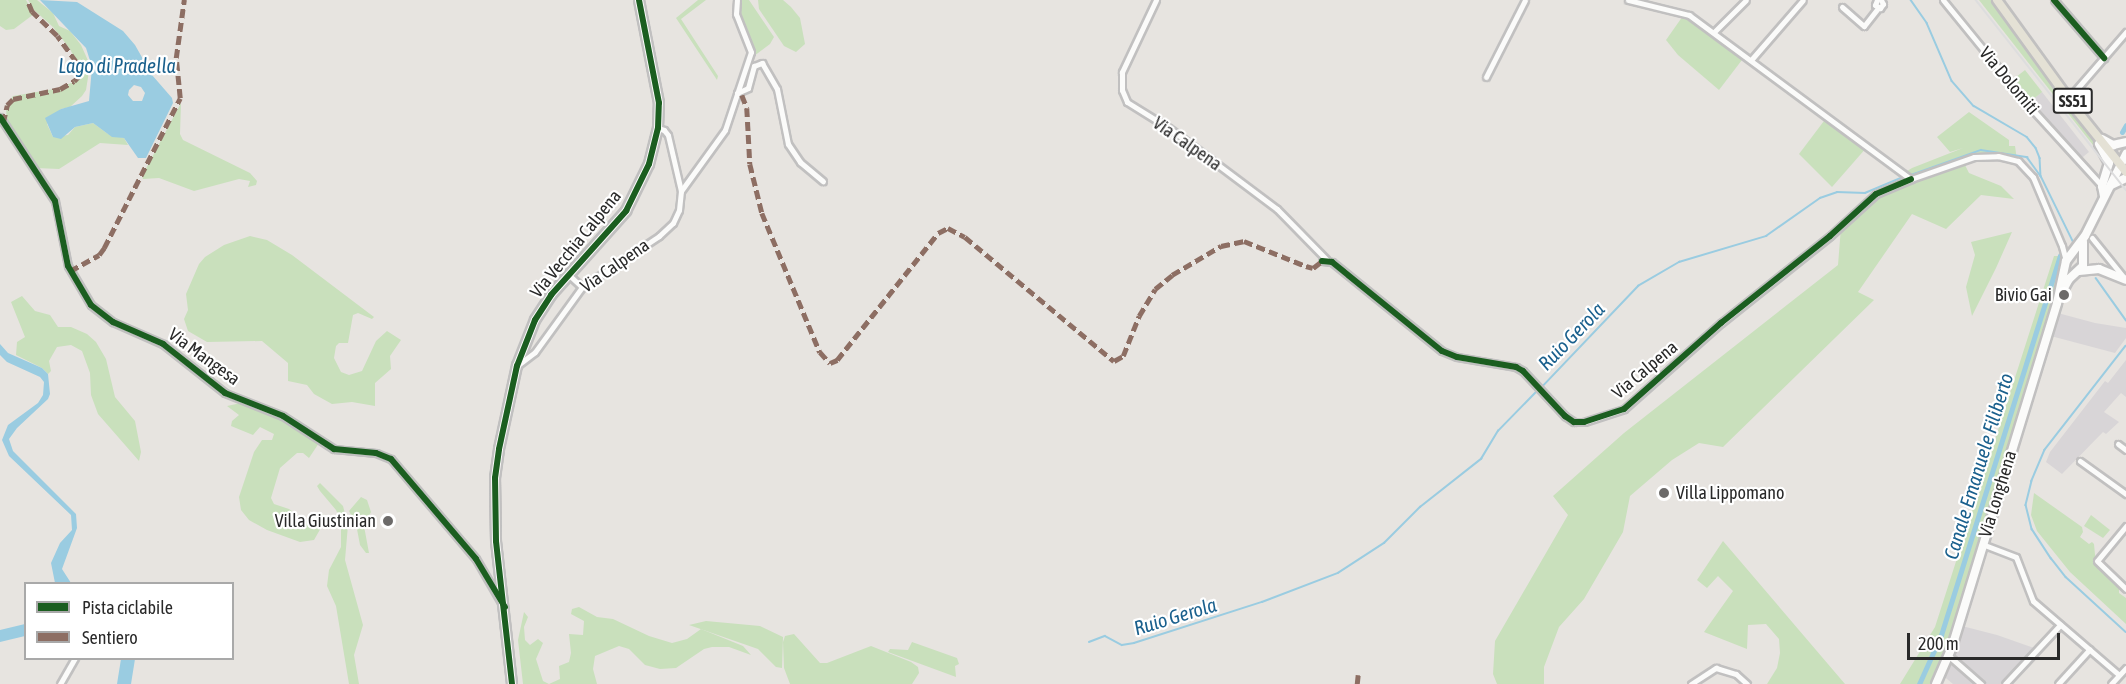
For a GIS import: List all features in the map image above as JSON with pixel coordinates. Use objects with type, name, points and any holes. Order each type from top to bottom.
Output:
[{"type":"main road","name":"SS51","points":[[1996,0],[2069,98],[2124,164]]},
{"type":"main road","name":"SS51","points":[[2069,98],[2078,112],[2124,164]]},
{"type":"street","name":"Via Vecchia Calpena","points":[[512,684],[496,541],[495,478],[516,366],[535,321],[551,295],[612,229],[632,201],[649,164],[658,128],[656,75],[639,0]]},
{"type":"street","name":"Via Calpena","points":[[681,191],[725,130],[740,94],[752,50],[740,24],[737,0]]},
{"type":"street","name":"Via Calpena","points":[[1156,0],[1122,72],[1122,90],[1128,102],[1169,128],[1277,209],[1325,261],[1442,351],[1457,357],[1516,367],[1523,371],[1538,390],[1574,422],[1584,422],[1620,411],[1736,311],[1830,236],[1876,194],[1910,179],[1974,157],[1998,156],[2018,161],[2033,177],[2069,260]]},
{"type":"street","points":[[1486,77],[1525,0]]},
{"type":"street","points":[[1628,0],[1685,13],[1714,32],[1910,179]]},
{"type":"street","points":[[1714,32],[1746,0]]},
{"type":"street","points":[[1751,60],[1803,0]]},
{"type":"street","name":"Via Dolomiti","points":[[1943,0],[2031,108],[2106,186]]},
{"type":"street","points":[[2054,0],[2104,58]]},
{"type":"street","points":[[1842,7],[1864,26],[1878,2]]},
{"type":"street","points":[[2069,98],[2126,32]]},
{"type":"street","name":"Via Calpena","points":[[740,94],[748,88],[754,66],[762,63],[780,99],[789,144],[808,170],[823,181]]},
{"type":"street","points":[[2078,112],[2107,156],[2109,168],[2106,186]]},
{"type":"street","name":"Via Mangesa","points":[[0,117],[55,201],[70,271],[91,305],[113,322],[163,344],[219,389],[237,399],[283,416],[334,449],[376,453],[391,459],[476,559],[505,607]]},
{"type":"street","name":"Via Calpena","points":[[516,366],[535,352],[582,287],[669,228],[679,210],[681,191],[668,135],[664,130],[658,128]]},
{"type":"street","points":[[2102,139],[2113,145],[2126,142]]},
{"type":"street","points":[[2106,186],[2124,164]]},
{"type":"street","points":[[2106,186],[2126,178]]},
{"type":"street","name":"Via Longhena","points":[[2057,303],[2069,279],[2078,271],[2106,186]]},
{"type":"street","points":[[2088,237],[2126,280]]},
{"type":"street","name":"Via Longhena","points":[[1936,684],[1949,656],[2069,260],[2088,237]]},
{"type":"street","points":[[2099,269],[2069,271],[2069,260],[2082,260],[2126,280]]},
{"type":"street","points":[[569,275],[582,287]]},
{"type":"street","points":[[2118,444],[2126,450]]},
{"type":"street","points":[[2080,461],[2126,494]]},
{"type":"street","points":[[2126,526],[2097,561],[2126,588]]},
{"type":"street","points":[[1982,544],[2016,557],[2033,601],[2120,675]]},
{"type":"street","points":[[2005,684],[2060,625]]},
{"type":"street","points":[[2058,684],[2090,649]]},
{"type":"street","points":[[1949,656],[1981,684]]},
{"type":"street","points":[[60,684],[74,660]]},
{"type":"street","points":[[1691,684],[1716,668],[1736,674],[1747,684]]},
{"type":"street","points":[[2111,684],[2126,668]]},
{"type":"shaded area","points":[[2042,92],[2089,152],[2078,161],[2027,104]]},
{"type":"shaded area","points":[[2054,312],[2095,323],[2126,328],[2126,338],[2115,353],[2047,335]]},
{"type":"shaded area","points":[[2126,360],[2126,397],[2121,393],[2104,412],[2119,422],[2106,434],[2103,432],[2062,474],[2046,462],[2050,452],[2105,381],[2108,383]]},
{"type":"shaded area","points":[[1958,625],[2037,649],[2005,684],[1953,684],[1941,674]]},
{"type":"green space","points":[[0,0],[26,0],[34,14],[14,29],[6,30],[0,26]]},
{"type":"green space","points":[[28,0],[37,0],[53,13],[59,26],[70,31],[81,45],[90,65],[86,90],[82,96],[70,107],[61,109],[47,124],[53,137],[68,135],[75,127],[93,123],[108,134],[124,138],[128,145],[100,143],[59,169],[36,168],[7,126],[6,106],[13,96],[60,88],[73,82],[80,69],[70,49],[53,27],[33,9]]},
{"type":"green space","points":[[698,0],[706,0],[681,19],[718,76],[717,80],[676,18]]},
{"type":"green space","points":[[736,0],[749,0],[774,37],[770,44],[754,56],[741,87],[751,45],[740,23]]},
{"type":"green space","points":[[758,0],[783,0],[800,18],[805,44],[796,52],[784,46],[759,9]]},
{"type":"green space","points":[[1979,0],[1991,0],[2102,152],[2100,154]]},
{"type":"green space","points":[[1685,13],[1745,56],[1719,90],[1678,55],[1666,40]]},
{"type":"green space","points":[[2025,70],[2042,92],[2029,103],[2012,80]]},
{"type":"green space","points":[[181,103],[180,134],[183,140],[250,173],[257,181],[256,185],[248,187],[250,181],[239,179],[194,191],[159,178],[143,179],[142,176]]},
{"type":"green space","points":[[1969,112],[2009,140],[2009,146],[2015,146],[2017,160],[1998,156],[1963,161],[1969,173],[2001,186],[2014,199],[1981,195],[1946,229],[1912,214],[1858,292],[1874,300],[1723,447],[1699,443],[1672,460],[1630,496],[1623,532],[1584,599],[1559,627],[1544,667],[1544,684],[1497,684],[1493,674],[1495,641],[1568,515],[1553,496],[1624,433],[1838,265],[1841,227],[1866,202],[1910,179],[1904,173],[1963,148],[1950,152],[1937,137]]},
{"type":"green space","points":[[1827,117],[1867,147],[1832,187],[1799,154]]},
{"type":"green space","points":[[2012,232],[1972,316],[1966,287],[1975,255],[1971,242]]},
{"type":"green space","points":[[250,236],[267,240],[292,255],[374,317],[372,319],[358,313],[353,315],[348,343],[339,343],[336,346],[334,358],[341,372],[349,375],[362,371],[376,341],[387,331],[401,340],[390,356],[391,369],[375,383],[375,406],[352,402],[332,404],[314,394],[307,385],[288,381],[288,363],[262,341],[207,342],[188,331],[184,319],[188,310],[186,294],[199,264],[205,257],[224,245]]},
{"type":"green space","points":[[2054,256],[2061,256],[2060,280],[1960,619],[1936,684],[1900,684],[1935,627]]},
{"type":"green space","points":[[22,296],[35,311],[50,315],[58,327],[71,327],[87,334],[96,342],[106,359],[115,397],[135,421],[141,452],[139,461],[98,414],[91,395],[90,373],[82,351],[71,345],[57,347],[49,361],[51,371],[48,374],[42,368],[16,355],[17,342],[25,337],[11,302]]},
{"type":"green space","points":[[241,403],[277,415],[319,443],[309,458],[303,453],[297,453],[280,468],[271,498],[274,504],[289,509],[305,521],[323,514],[326,519],[314,540],[300,542],[267,530],[249,520],[241,510],[239,497],[254,452],[262,440],[272,440],[274,434],[260,427],[253,435],[231,426],[232,421],[239,415],[227,406]]},
{"type":"green space","points":[[320,483],[343,506],[348,525],[345,560],[363,625],[354,655],[359,684],[349,684],[336,606],[327,586],[329,570],[341,547],[341,521],[336,510],[317,486]]},
{"type":"green space","points":[[2034,493],[2082,527],[2083,532],[2080,537],[2089,544],[2092,542],[2094,544],[2096,565],[2119,586],[2119,593],[2126,598],[2126,624],[2070,572],[2037,531],[2031,515]]},
{"type":"green space","points":[[361,497],[367,500],[371,512],[364,526],[369,553],[366,553],[360,545],[356,524],[349,511]]},
{"type":"green space","points":[[2091,515],[2110,530],[2103,538],[2084,526]]},
{"type":"green space","points":[[1723,541],[1845,684],[1767,684],[1777,668],[1780,653],[1779,639],[1766,624],[1748,625],[1747,649],[1704,632],[1733,591],[1718,576],[1707,588],[1697,580]]},
{"type":"green space","points":[[579,607],[597,617],[613,619],[649,636],[672,643],[687,639],[701,629],[743,646],[751,655],[729,647],[712,647],[704,649],[676,668],[660,669],[645,665],[629,649],[619,646],[595,656],[593,669],[597,684],[549,684],[560,679],[559,666],[569,662],[571,653],[569,634],[583,635],[584,621],[571,614],[572,609]]},
{"type":"green space","points":[[524,612],[528,617],[524,627],[525,640],[530,645],[538,639],[543,643],[536,659],[543,681],[549,684],[523,684],[518,640]]},
{"type":"green space","points":[[706,621],[760,626],[783,637],[782,668],[776,667],[758,649],[689,625]]},
{"type":"green space","points":[[794,634],[820,663],[827,663],[871,646],[911,662],[918,667],[919,673],[912,684],[790,684],[784,668],[783,642],[785,636]]},
{"type":"green space","points":[[912,642],[957,658],[959,664],[955,666],[956,677],[888,652],[890,649],[908,650]]},
{"type":"water","name":"Lago di Pradella","points":[[40,0],[77,2],[123,31],[135,45],[152,75],[172,98],[173,103],[146,158],[138,158],[124,138],[112,137],[93,123],[75,127],[61,139],[53,137],[45,118],[61,109],[89,101],[92,67],[86,48]],"holes":[[[134,85],[141,87],[145,93],[142,101],[133,101],[128,95],[129,90]]]},
{"type":"water","points":[[0,344],[8,353],[42,368],[48,374],[50,394],[48,399],[17,428],[9,439],[13,451],[76,514],[77,528],[62,569],[70,582],[55,582],[51,563],[60,543],[72,530],[71,515],[9,456],[2,440],[8,425],[38,403],[43,395],[44,382],[40,377],[7,362],[0,355]]},
{"type":"water","points":[[24,624],[24,636],[0,642],[0,630]]},
{"type":"water","points":[[121,660],[135,660],[131,684],[117,684]]},
{"type":"waterway","points":[[1911,0],[1927,23],[1952,81],[1974,106],[2027,137],[2036,148],[2040,158],[2041,176],[2074,243]]},
{"type":"waterway","name":"Canale Emanuele Filiberto","points":[[2122,132],[2126,125]]},
{"type":"waterway","name":"Ruio Gerola","points":[[1911,175],[1981,150],[2027,157],[2041,176]]},
{"type":"waterway","name":"Ruio Gerola","points":[[1541,388],[1638,286],[1679,262],[1766,236],[1820,198],[1837,192],[1865,193],[1903,177]]},
{"type":"waterway","name":"Canale Emanuele Filiberto","points":[[1919,684],[1941,635],[2060,255]]},
{"type":"waterway","points":[[2096,278],[2126,320]]},
{"type":"waterway","points":[[2126,346],[2045,450],[2032,481],[2026,505],[2032,529],[2051,558],[2066,577],[2126,632]]},
{"type":"waterway","name":"Ruio Gerola","points":[[1089,642],[1105,636],[1122,645],[1134,643],[1262,602],[1338,573],[1384,543],[1420,507],[1481,459],[1498,431],[1537,391]]},
{"type":"railway","points":[[1976,0],[2126,190]]},
{"type":"marked path","points":[[3,123],[7,105],[13,99],[60,89],[80,75],[76,62],[57,36],[32,12],[27,0]]},
{"type":"marked path","points":[[70,271],[99,255],[104,248],[180,98],[176,58],[184,0]]},
{"type":"marked path","points":[[742,95],[747,108],[750,164],[762,213],[820,352],[830,363],[837,360],[938,233],[948,228],[965,237],[1114,361],[1123,356],[1139,316],[1155,289],[1172,275],[1221,246],[1244,241],[1313,268],[1322,261]]},
{"type":"marked path","points":[[1357,684],[1358,675]]},
{"type":"cycle path","points":[[512,684],[496,541],[495,478],[499,449],[517,366],[535,320],[551,295],[626,211],[649,164],[658,128],[659,103],[639,0]]},
{"type":"cycle path","points":[[2054,0],[2104,58]]},
{"type":"cycle path","points":[[0,117],[55,201],[68,266],[91,305],[113,322],[163,344],[225,393],[283,416],[334,449],[376,453],[391,459],[476,559],[505,607]]},
{"type":"cycle path","points":[[1322,261],[1332,262],[1442,351],[1457,357],[1516,367],[1523,371],[1565,416],[1574,422],[1584,422],[1624,409],[1721,323],[1830,236],[1876,194],[1911,179]]},
{"type":"place","name":"Bivio Gai","points":[[2064,295]]},
{"type":"place","name":"Villa Lippomano","points":[[1664,493]]},
{"type":"place","name":"Villa Giustinian","points":[[388,521]]}]
